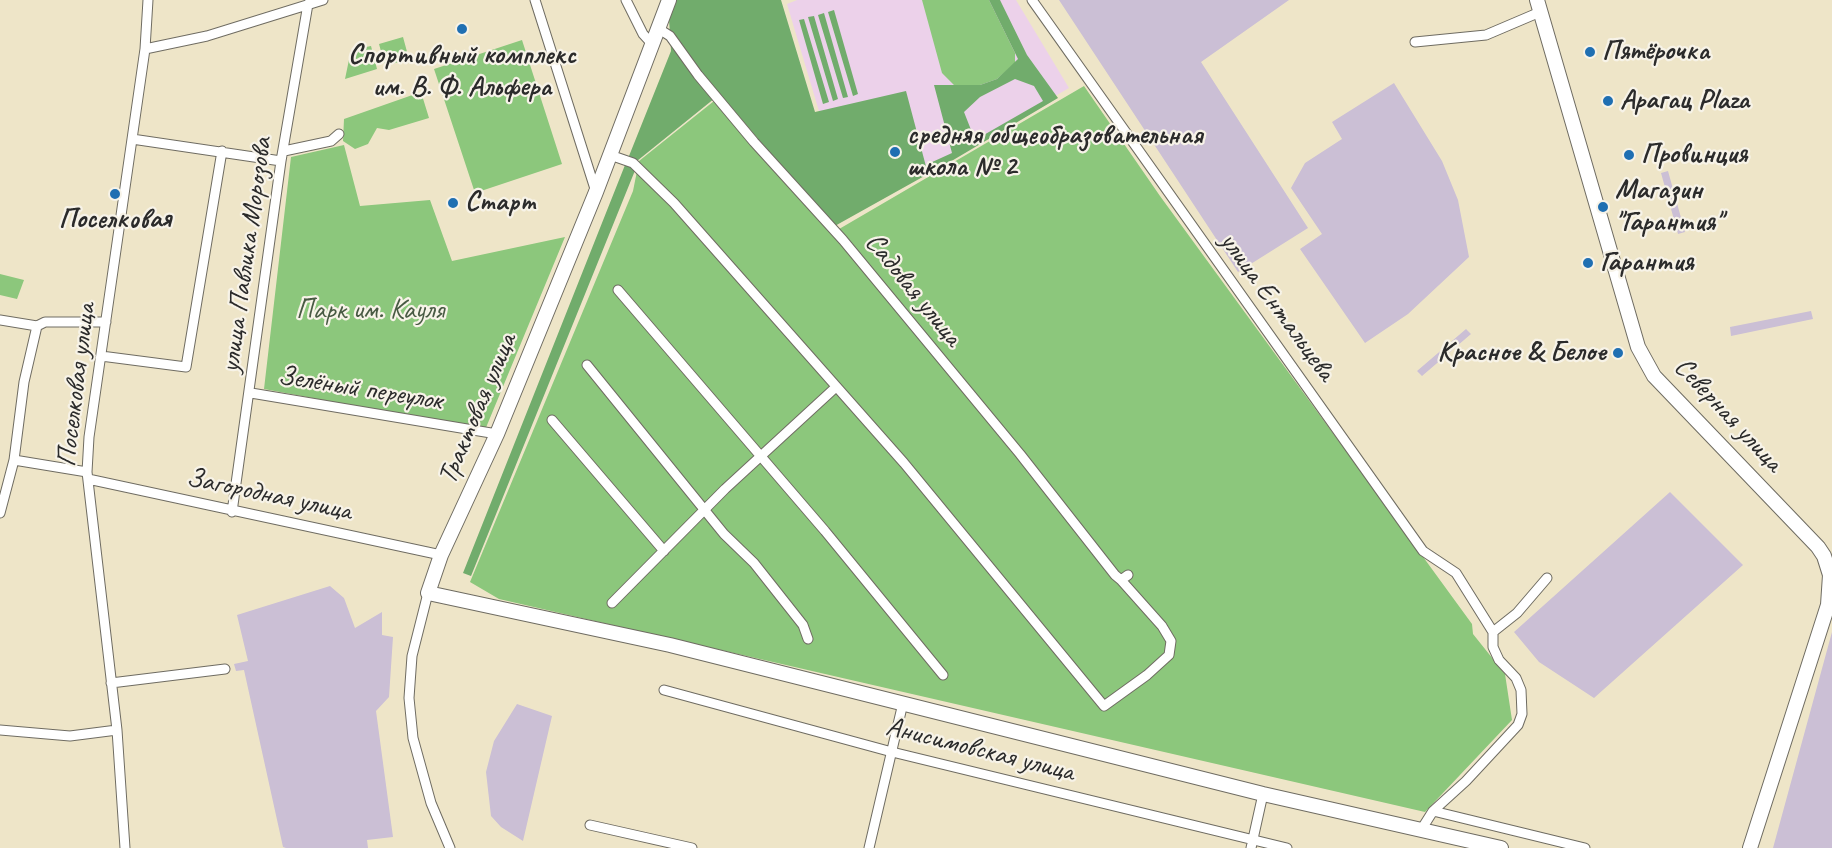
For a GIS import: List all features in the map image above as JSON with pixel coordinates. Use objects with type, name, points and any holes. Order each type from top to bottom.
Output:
[{"type":"street","name":"Поселковая улица","points":[[125,848],[117,730],[87,475],[101,356],[145,49],[148,0]]},
{"type":"street","points":[[145,49],[207,36],[323,0]]},
{"type":"street","points":[[535,0],[596,192]]},
{"type":"street","points":[[626,0],[643,34],[653,45]]},
{"type":"street","name":"Трактовая улица","points":[[450,848],[431,803],[413,738],[409,698],[412,656],[428,593],[441,555],[497,434],[596,192],[669,0]]},
{"type":"street","name":"улица Ентальцева","points":[[1032,0],[1423,551],[1455,573],[1493,632],[1493,647],[1499,660],[1516,678],[1521,690],[1522,714],[1518,725],[1466,781],[1433,811],[1421,830]]},
{"type":"street","name":"улица Павлика Морозова","points":[[232,512],[251,393],[283,156],[308,4]]},
{"type":"street","points":[[1415,42],[1486,35],[1539,6]]},
{"type":"street","name":"Северная улица","points":[[1539,6],[1638,347],[1654,376],[1828,552],[1831,592],[1773,782],[1750,848]]},
{"type":"street","name":"Садовая улица","points":[[659,29],[670,36],[698,75],[754,142],[843,240],[1125,578],[1171,641],[1169,655],[1147,675],[1104,706],[904,463],[836,387]]},
{"type":"street","points":[[132,139],[222,151],[283,156],[331,141],[339,134]]},
{"type":"street","points":[[101,356],[186,367],[222,151]]},
{"type":"street","points":[[610,155],[633,163],[674,203],[836,387],[759,456],[612,603]]},
{"type":"street","points":[[618,290],[825,531],[943,675]]},
{"type":"street","points":[[0,320],[37,326],[45,322],[106,322]]},
{"type":"street","points":[[0,513],[14,460],[24,382],[37,326]]},
{"type":"street","points":[[587,365],[705,510],[754,563],[802,625],[808,639]]},
{"type":"street","name":"Зелёный переулок","points":[[251,393],[497,434]]},
{"type":"street","points":[[552,420],[664,551]]},
{"type":"street","name":"Загородная улица","points":[[14,460],[87,475],[232,512],[441,555]]},
{"type":"street","points":[[1493,632],[1517,613],[1547,578]]},
{"type":"street","points":[[428,593],[670,645],[1263,794],[1502,848]]},
{"type":"street","points":[[111,683],[225,669]]},
{"type":"street","name":"Анисимовская улица","points":[[664,690],[892,752],[1252,844],[1287,848]]},
{"type":"street","points":[[869,848],[903,703]]},
{"type":"street","points":[[0,730],[70,736],[117,730]]},
{"type":"street","points":[[1252,844],[1263,794]]},
{"type":"street","points":[[1433,811],[1586,848]]},
{"type":"street","points":[[590,825],[692,848]]},
{"type":"shaded area","name":"средняя общеобразовательная школа № 2","points":[[797,0],[1016,0],[1069,88],[850,215],[787,4]]},
{"type":"shaded area","points":[[1059,0],[1289,0],[1201,62],[1308,228],[1238,272]]},
{"type":"shaded area","points":[[1394,83],[1442,161],[1458,200],[1469,257],[1408,314],[1365,343],[1300,249],[1322,234],[1291,188],[1305,163],[1342,139],[1332,122]]},
{"type":"shaded area","points":[[1668,171],[1685,232],[1678,234],[1661,173]]},
{"type":"shaded area","points":[[1811,311],[1813,319],[1731,336],[1730,327]]},
{"type":"shaded area","points":[[1466,329],[1471,334],[1422,376],[1417,371]]},
{"type":"shaded area","points":[[1670,492],[1743,565],[1594,698],[1539,662],[1514,632]]},
{"type":"shaded area","points":[[330,586],[344,598],[355,628],[382,612],[382,635],[393,637],[389,697],[376,711],[393,837],[367,840],[368,848],[286,848],[283,847],[244,670],[236,671],[234,664],[248,661],[237,615]]},
{"type":"shaded area","points":[[1832,632],[1832,848],[1773,848]]},
{"type":"shaded area","points":[[517,704],[552,716],[523,841],[501,827],[491,816],[486,772],[494,741]]},
{"type":"green space","points":[[676,0],[781,0],[815,112],[906,91],[928,174],[833,227],[720,94],[637,161],[629,156],[671,51],[669,19]]},
{"type":"green space","points":[[922,0],[989,0],[1015,53],[1015,63],[997,79],[980,85],[954,85],[942,73]]},
{"type":"green space","points":[[989,0],[1000,0],[1027,55],[1058,98],[933,172],[930,163],[952,153],[934,85],[980,85],[997,79],[1018,59]],"holes":[[[1015,79],[1034,86],[1043,101],[975,140],[964,112],[980,97]]]},
{"type":"green space","points":[[834,10],[858,94],[853,96],[828,12]]},
{"type":"green space","points":[[824,13],[848,97],[843,98],[818,15]]},
{"type":"green space","points":[[814,16],[838,99],[833,101],[808,17]]},
{"type":"green space","points":[[804,19],[829,102],[823,104],[799,20]]},
{"type":"green space","points":[[403,37],[409,59],[385,66],[379,44]]},
{"type":"green space","points":[[522,40],[562,164],[475,193],[434,69]]},
{"type":"green space","points":[[371,46],[377,69],[345,79],[351,50]]},
{"type":"green space","points":[[1084,86],[1160,196],[1472,624],[1473,634],[1505,674],[1512,720],[1425,812],[499,599],[470,582],[633,191],[639,161],[719,97],[834,232]]},
{"type":"green space","points":[[421,92],[429,118],[389,130],[377,128],[368,144],[355,149],[343,141],[344,119]]},
{"type":"green space","name":"Парк им. Кауля","points":[[344,145],[360,206],[430,200],[452,261],[565,237],[485,430],[264,389],[291,157]]},
{"type":"green space","points":[[625,165],[636,168],[471,576],[463,573]]},
{"type":"green space","points":[[0,274],[24,280],[17,299],[0,295]]},
{"type":"place","name":"Спортивный комплекс им. В. Ф. Альфера","points":[[462,29]]},
{"type":"place","name":"Пятёрочка","points":[[1590,52]]},
{"type":"place","name":"Арагац Plaza","points":[[1608,101]]},
{"type":"place","name":"средняя общеобразовательная школа № 2","points":[[895,152]]},
{"type":"place","name":"Провинция","points":[[1629,155]]},
{"type":"place","name":"Поселковая","points":[[115,194]]},
{"type":"place","name":"Старт","points":[[453,203]]},
{"type":"place","name":"Магазин \"Гарантия\"","points":[[1603,207]]},
{"type":"place","name":"Гарантия","points":[[1588,263]]},
{"type":"place","name":"Красное & Белое","points":[[1618,353]]}]
